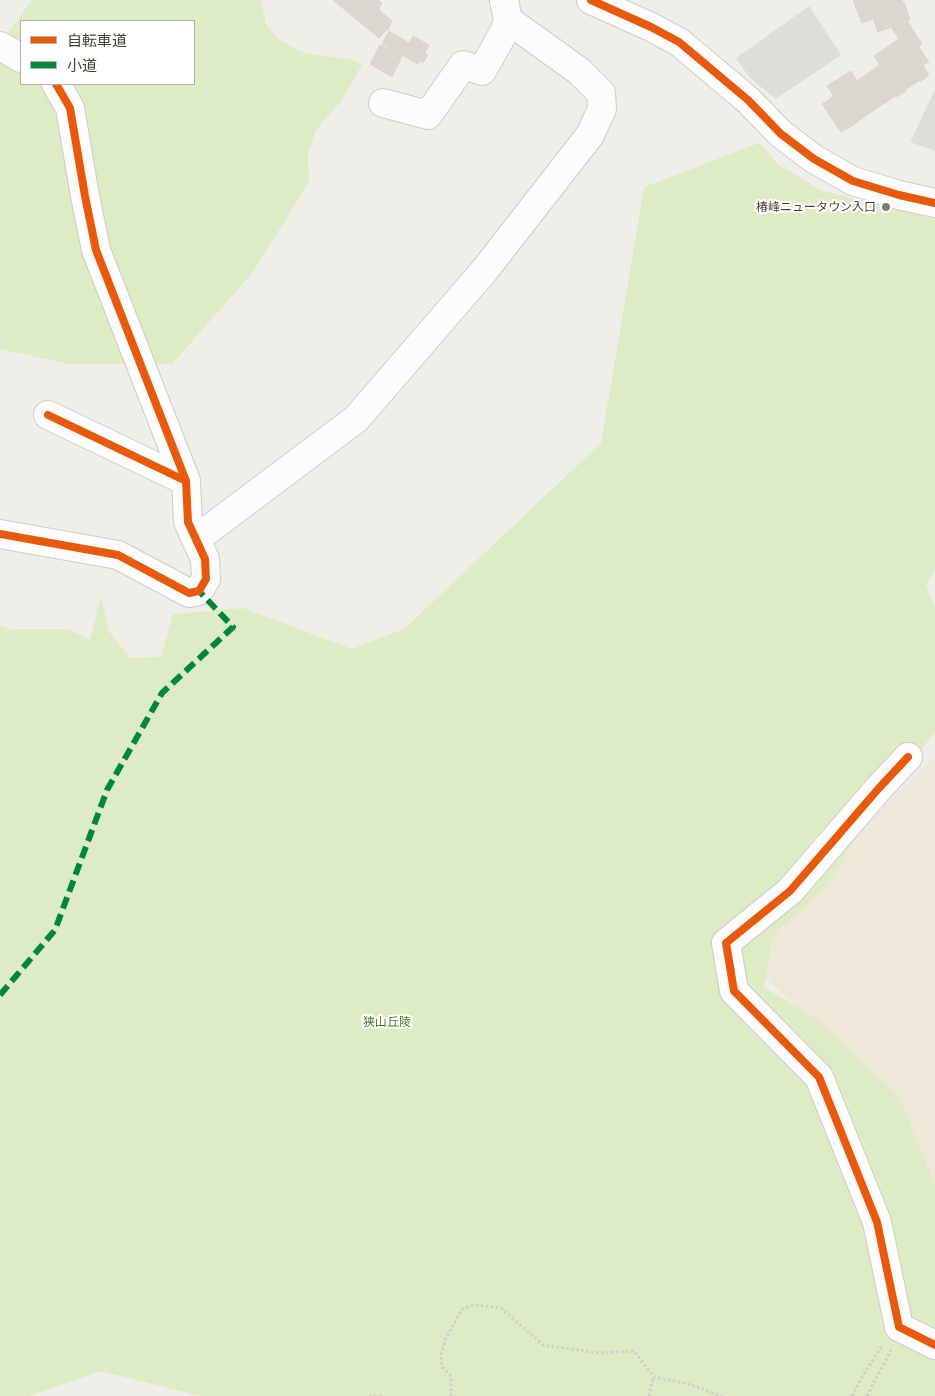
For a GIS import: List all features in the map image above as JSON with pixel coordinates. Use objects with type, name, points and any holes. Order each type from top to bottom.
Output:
[{"type":"street","points":[[590,0],[643,23],[679,42],[748,100],[782,134],[814,159],[853,181],[899,195],[935,203]]},
{"type":"street","points":[[383,102],[428,115],[463,65],[482,70],[504,32],[506,10]]},
{"type":"street","points":[[196,539],[356,419],[484,271],[590,135],[602,109],[600,93],[579,71],[506,10]]},
{"type":"street","points":[[0,46],[20,57]]},
{"type":"street","points":[[0,534],[118,555],[189,593],[199,591],[206,578],[205,559],[188,522],[186,481],[96,250],[70,108],[57,85]]},
{"type":"street","points":[[48,415],[186,481]]},
{"type":"street","points":[[908,757],[790,891],[726,943],[734,991],[818,1077],[877,1222],[916,1336]]},
{"type":"path","points":[[451,1396],[451,1376],[442,1367],[441,1354],[446,1338],[462,1309],[475,1305],[501,1308],[542,1345],[599,1353],[634,1352],[654,1377],[685,1383],[722,1396]]},
{"type":"path","points":[[852,1396],[885,1339],[916,1336]]},
{"type":"path","points":[[867,1396],[896,1340],[916,1336]]},
{"type":"path","points":[[649,1396],[654,1377]]},
{"type":"path","points":[[369,1396],[384,1396]]},
{"type":"shaded area","points":[[809,6],[841,55],[776,99],[750,78],[736,58]]},
{"type":"shaded area","points":[[935,90],[935,151],[910,142]]},
{"type":"shaded area","points":[[935,757],[935,1200],[879,1085],[736,950]]},
{"type":"green space","points":[[32,0],[261,0],[266,24],[278,39],[299,51],[349,59],[362,65],[341,101],[316,130],[308,154],[309,182],[253,272],[172,364],[70,364],[0,349],[0,43]]},
{"type":"green space","name":"狭山丘陵","points":[[759,143],[779,165],[820,190],[935,219],[935,569],[926,586],[935,607],[935,732],[873,811],[826,887],[773,935],[764,987],[818,1020],[899,1097],[935,1185],[935,1396],[200,1396],[101,1371],[29,1396],[0,1396],[0,626],[11,629],[69,629],[90,640],[101,596],[109,631],[130,658],[161,657],[173,614],[243,608],[352,649],[404,629],[601,443],[644,187]]},
{"type":"building","points":[[333,0],[378,0],[382,3],[379,10],[392,21],[388,30],[379,38]]},
{"type":"building","points":[[853,0],[902,0],[910,20],[907,21],[922,44],[918,46],[929,62],[923,65],[929,75],[841,132],[822,104],[834,96],[827,86],[851,71],[857,81],[880,65],[874,56],[899,39],[891,27],[878,32],[873,19],[862,23]]},
{"type":"building","points":[[389,31],[409,43],[413,36],[429,45],[425,53],[428,55],[423,63],[419,61],[418,64],[382,44]]},
{"type":"building","points":[[380,45],[402,56],[392,77],[370,64]]},
{"type":"marked path","points":[[0,995],[55,930],[107,790],[162,693],[233,627],[199,591]]},
{"type":"cycle path","points":[[591,0],[679,42],[748,100],[781,134],[814,159],[853,181],[899,195],[935,203]]},
{"type":"cycle path","points":[[57,85],[70,108],[96,250],[186,481]]},
{"type":"cycle path","points":[[0,534],[118,555],[189,593],[199,591],[206,579],[205,559],[188,522],[186,481],[48,415]]},
{"type":"cycle path","points":[[908,757],[790,891],[726,943],[734,991],[819,1077],[877,1222],[899,1327],[935,1345]]},
{"type":"place","name":"椿峰ニュータウン入口","points":[[886,207]]}]
